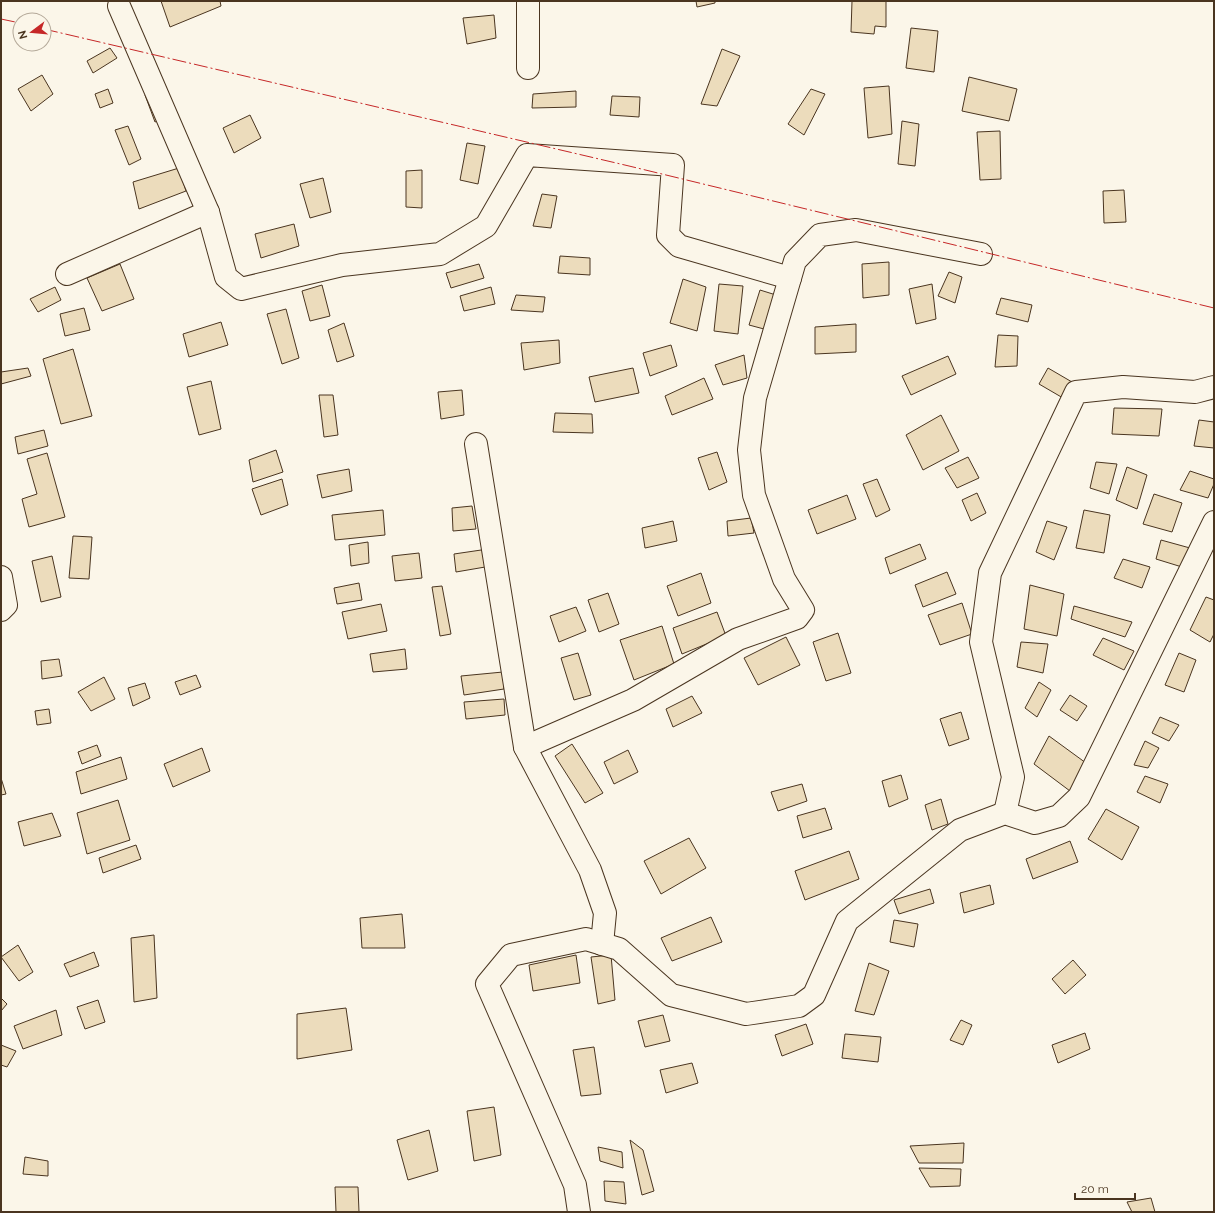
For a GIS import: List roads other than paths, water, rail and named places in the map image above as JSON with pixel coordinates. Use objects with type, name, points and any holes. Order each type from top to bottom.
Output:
[{"type":"street","points":[[528,1],[528,68]]},
{"type":"street","points":[[119,6],[208,212],[226,277],[241,290],[342,265],[440,254],[486,226],[527,155],[673,165],[668,235],[679,246],[790,278]]},
{"type":"street","points":[[66,274],[208,212]]},
{"type":"street","points":[[526,747],[633,700],[738,640],[797,618],[804,610],[784,579],[754,495],[749,450],[755,398],[795,261],[820,235],[856,230],[981,254]]},
{"type":"street","points":[[1005,813],[1013,777],[981,642],[990,574],[1076,392],[1123,387],[1195,392],[1214,387]]},
{"type":"street","points":[[476,444],[526,747],[590,870],[605,913],[602,944]]},
{"type":"street","points":[[579,1212],[575,1184],[487,984],[511,955],[586,939],[618,949],[671,995],[746,1014],[799,1006],[814,995],[847,921],[960,830],[1005,813],[1035,822],[1059,816],[1079,797],[1214,522]]},
{"type":"street","points":[[1,577],[6,605],[1,610]]}]
